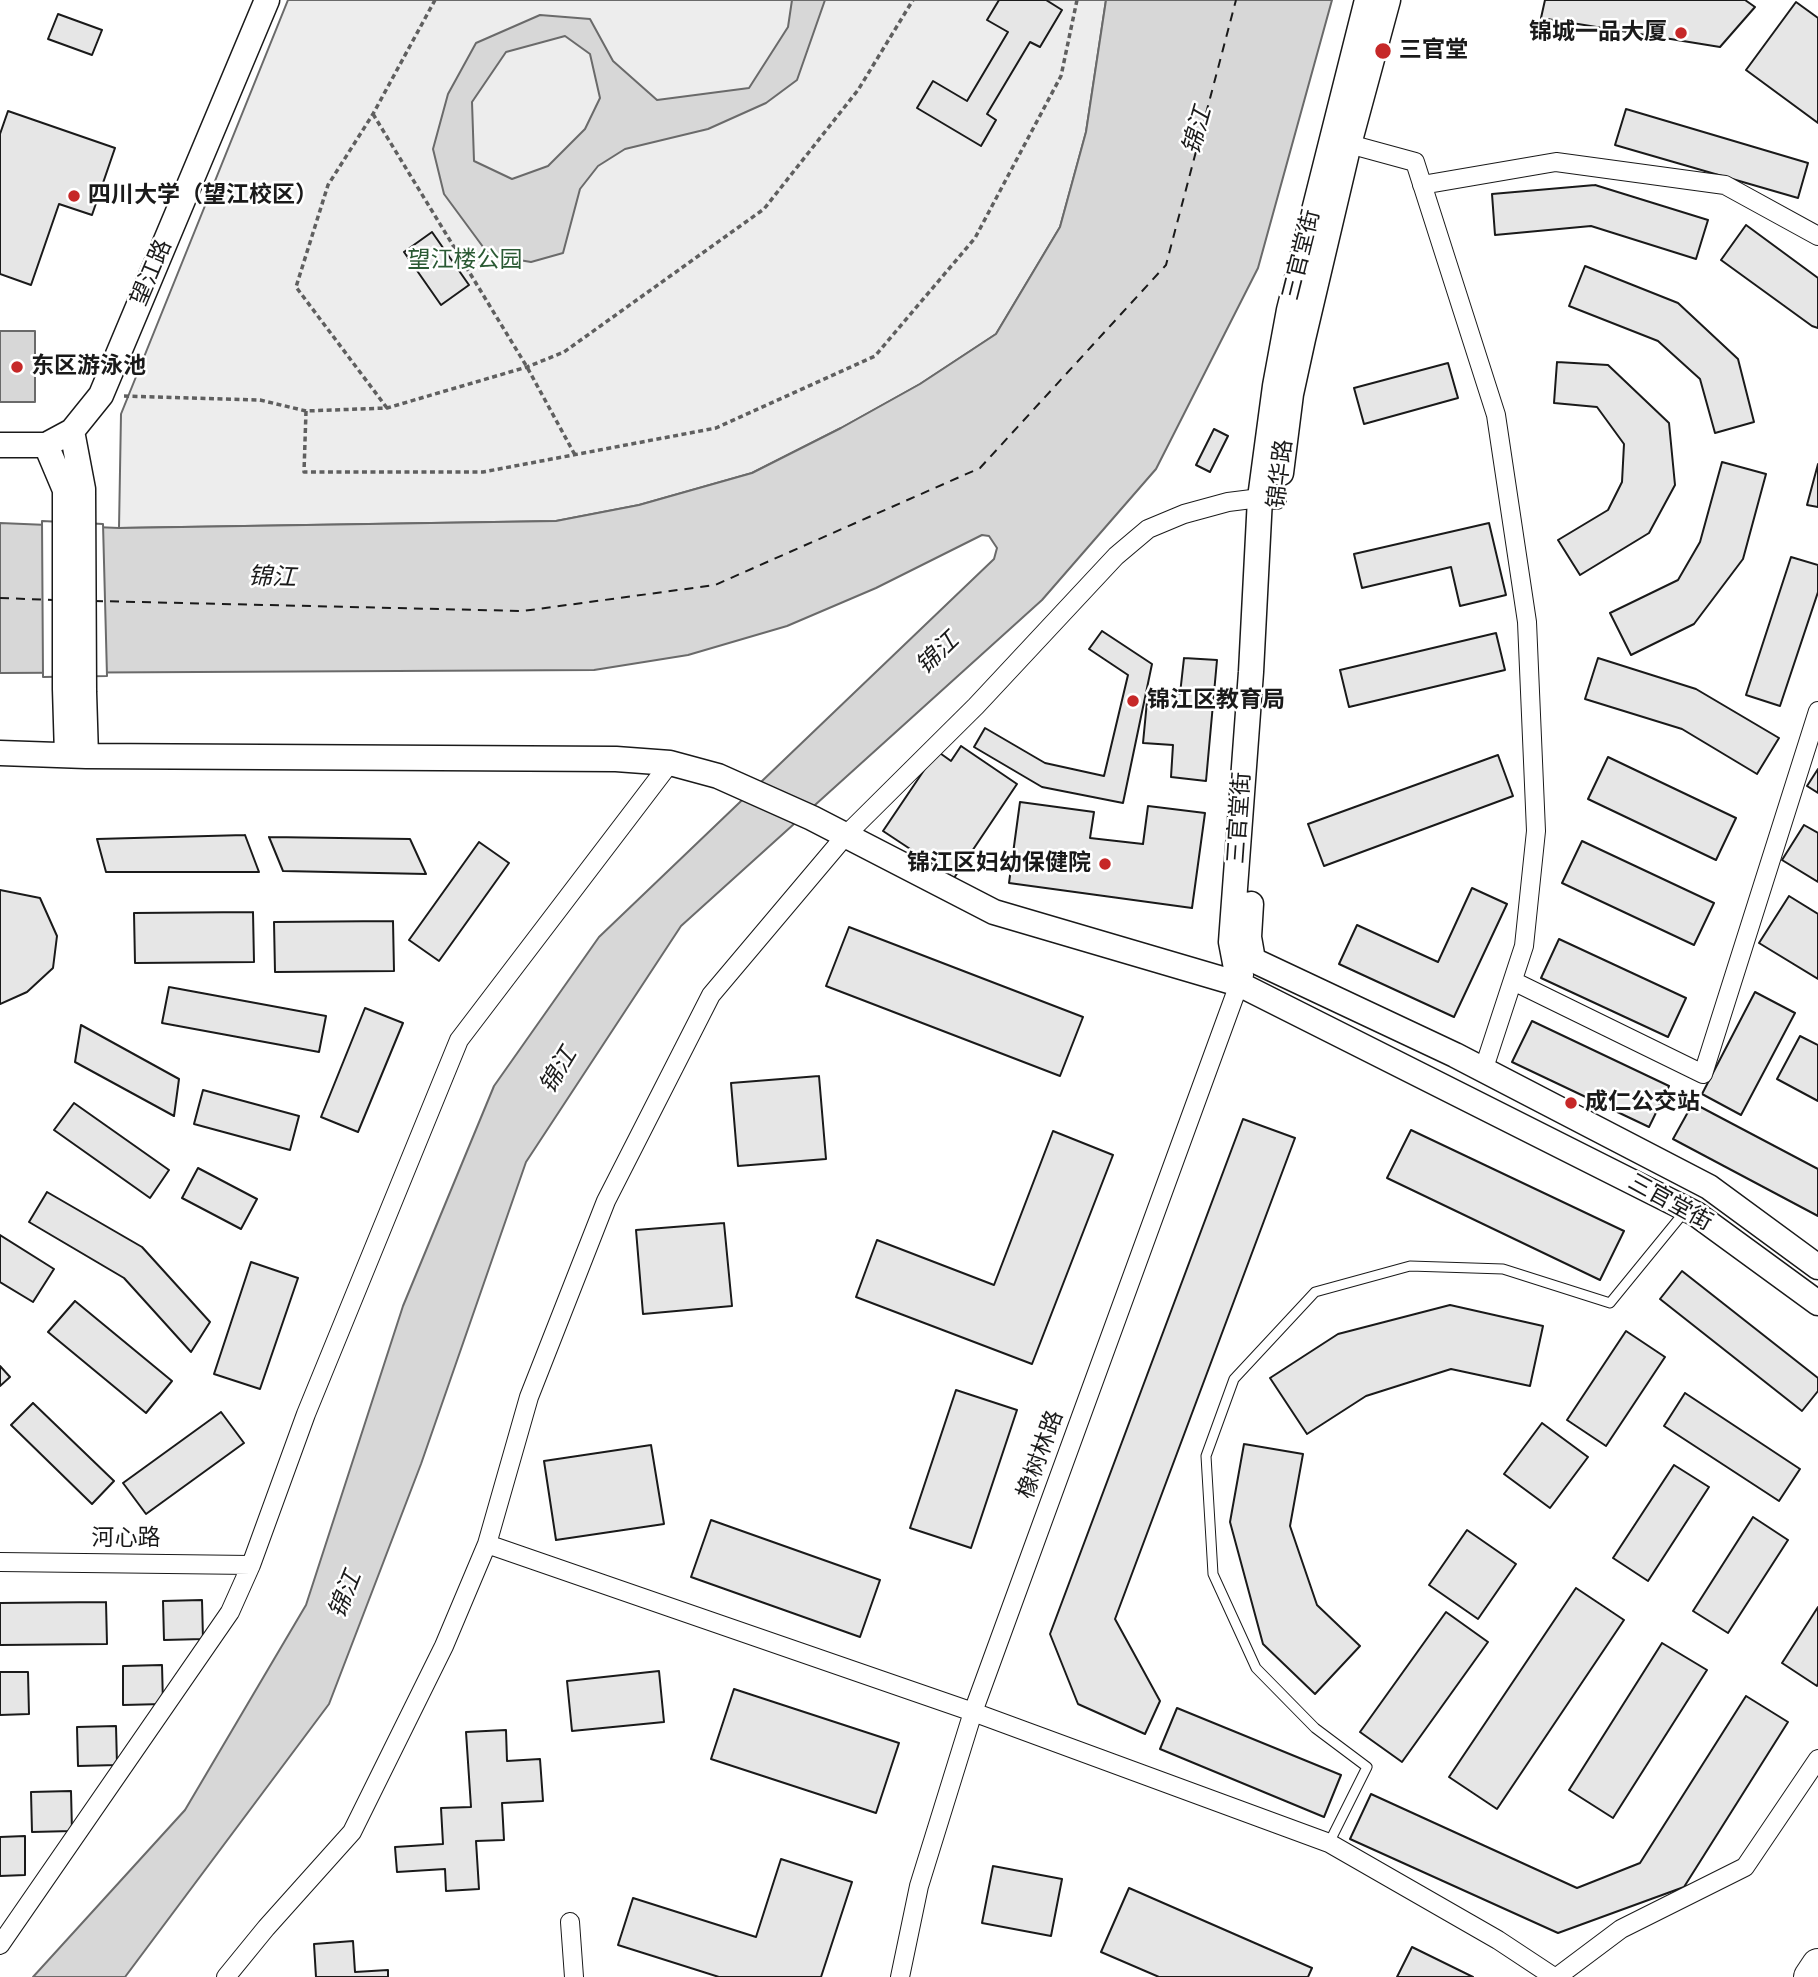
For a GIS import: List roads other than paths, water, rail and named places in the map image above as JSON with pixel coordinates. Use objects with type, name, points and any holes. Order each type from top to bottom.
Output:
[{"type":"highway","points":[[1810,1977],[1818,1965]]},
{"type":"main road","name":"望江路","points":[[0,445],[46,445],[72,431],[101,395],[267,0]]},
{"type":"main road","name":"三官堂街","points":[[1367,0],[1289,310],[1275,386],[1269,499],[1251,672],[1231,942],[1239,984],[1687,1209],[1818,1303]]},
{"type":"main road","name":"锦华路","points":[[1253,960],[1249,937],[1269,499],[1349,144],[1388,0]]},
{"type":"main road","points":[[72,431],[76,755]]},
{"type":"main road","points":[[46,445],[74,489]]},
{"type":"main road","points":[[0,753],[616,759],[670,764],[718,776],[812,818],[995,912],[1239,984]]},
{"type":"main road","name":"三官堂街","points":[[1253,960],[1455,1055],[1709,1187],[1818,1266]]},
{"type":"street","points":[[1349,144],[1415,162],[1496,415],[1527,622],[1536,831],[1524,946],[1483,1071]]},
{"type":"street","points":[[1422,185],[1556,162],[1725,186],[1818,236]]},
{"type":"street","points":[[226,1977],[352,1832],[444,1646],[487,1544],[528,1398],[606,1201],[711,995],[846,835],[976,706],[1116,556],[1148,529],[1184,514],[1228,502],[1269,499]]},
{"type":"street","points":[[1513,981],[1703,1073],[1818,710]]},
{"type":"street","points":[[0,1945],[230,1612],[251,1564],[306,1414],[459,1040],[670,764]]},
{"type":"street","name":"橡树林路","points":[[900,1977],[919,1886],[973,1712],[1239,984],[1253,960]]},
{"type":"street","points":[[487,1544],[973,1712],[1329,1843],[1498,1940],[1555,1977],[1621,1929],[1745,1867],[1818,1759]]},
{"type":"street","name":"河心路","points":[[0,1562],[251,1564]]},
{"type":"street","points":[[570,1922],[575,1977]]},
{"type":"lane","points":[[1329,1843],[1367,1767],[1315,1728],[1256,1668],[1213,1574],[1206,1456],[1234,1379],[1315,1292],[1410,1266],[1503,1269],[1610,1303],[1687,1209]]},
{"type":"water","points":[[792,0],[825,0],[797,80],[766,103],[708,129],[625,149],[598,166],[580,189],[563,253],[531,262],[489,255],[444,194],[433,149],[448,94],[476,43],[540,15],[590,19],[613,61],[657,100],[749,88],[788,27]],"holes":[[[565,36],[590,54],[600,98],[585,129],[548,166],[512,179],[474,161],[472,102],[506,52]]]},
{"type":"water","name":"锦江","points":[[1106,0],[1332,0],[1258,268],[1156,469],[1042,600],[681,926],[526,1162],[421,1464],[329,1704],[125,1977],[33,1977],[185,1810],[306,1605],[403,1306],[494,1086],[599,937],[994,559],[997,548],[989,536],[982,535],[876,588],[787,626],[688,655],[594,670],[0,673],[0,523],[119,528],[556,521],[639,505],[752,473],[920,384],[996,334],[1060,227],[1086,132]]},
{"type":"water","name":"东区游泳池","points":[[0,331],[35,331],[35,402],[0,402]]},
{"type":"place","name":"锦城一品大厦","points":[[1681,33]]},
{"type":"place","name":"三官堂","points":[[1383,51]]},
{"type":"place","name":"四川大学（望江校区）","points":[[74,196]]},
{"type":"place","name":"东区游泳池","points":[[17,367]]},
{"type":"place","name":"锦江区教育局","points":[[1133,701]]},
{"type":"place","name":"锦江区妇幼保健院","points":[[1105,864]]},
{"type":"place","name":"成仁公交站","points":[[1571,1103]]},
{"type":"park label","name":"望江楼公园","points":[[465,261]]}]
